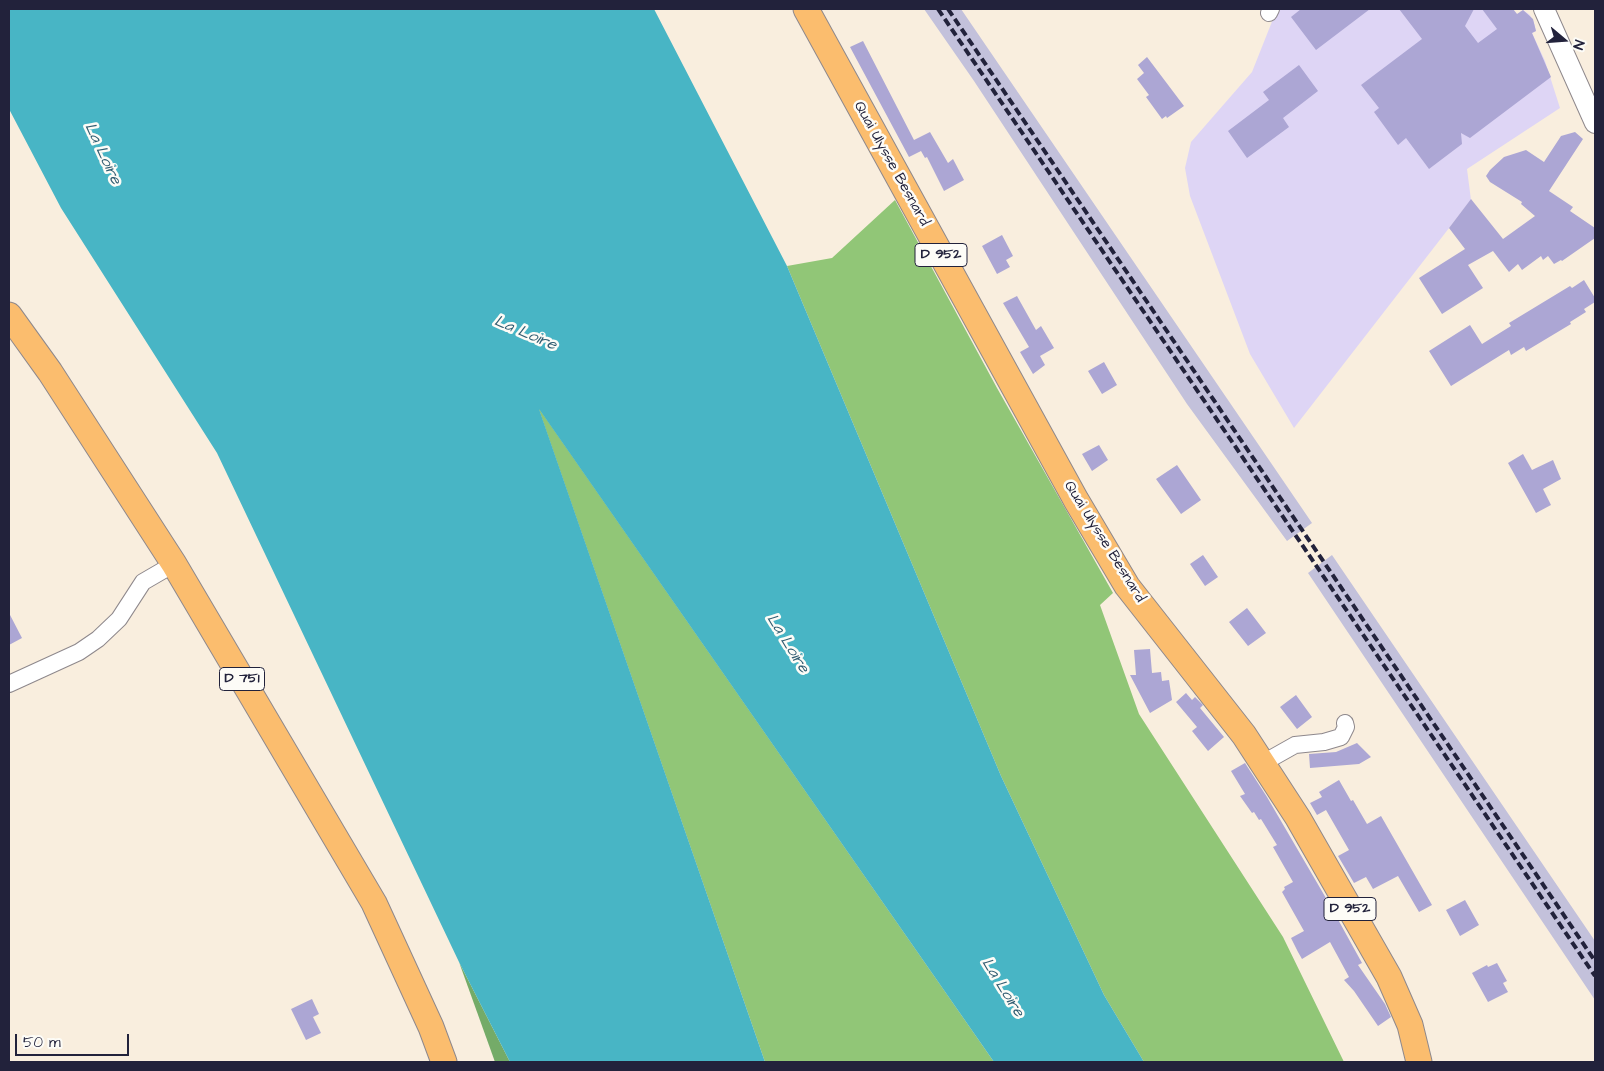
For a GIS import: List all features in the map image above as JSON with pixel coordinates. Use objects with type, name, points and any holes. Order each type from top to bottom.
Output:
[{"type":"main road","name":"Quai Ulysse Besnard","points":[[806,9],[1076,500],[1127,586],[1244,734],[1298,818],[1389,976],[1410,1025],[1419,1062]]},
{"type":"main road","name":"D 751","points":[[9,314],[50,372],[174,564],[374,903],[431,1027],[444,1062]]},
{"type":"street","points":[[1544,9],[1595,123]]},
{"type":"street","points":[[9,684],[79,652],[98,639],[119,619],[144,582],[174,564]]},
{"type":"street","points":[[1263,763],[1295,745],[1324,742],[1341,737],[1346,727],[1345,723]]},
{"type":"shaded area","points":[[924,9],[961,9],[1312,523],[1287,541],[1187,404],[974,81]]},
{"type":"shaded area","points":[[1277,9],[1513,9],[1519,17],[1520,12],[1523,10],[1530,15],[1534,23],[1536,31],[1532,33],[1545,61],[1560,108],[1467,169],[1471,200],[1294,428],[1250,354],[1190,196],[1185,168],[1191,142],[1252,72]]},
{"type":"shaded area","points":[[1332,555],[1595,941],[1595,1000],[1308,573]]},
{"type":"green space","points":[[895,200],[997,388],[1113,593],[1100,605],[1139,714],[1283,937],[1344,1062],[1144,1062],[1104,995],[1001,776],[787,266],[832,258]]},
{"type":"green space","points":[[538,407],[994,1062],[765,1062]]},
{"type":"green space","points":[[459,962],[510,1062],[495,1062]]},
{"type":"water","name":"La Loire","points":[[9,9],[654,9],[787,266],[1001,776],[1104,995],[1144,1062],[994,1062],[539,409],[765,1062],[510,1062],[459,962],[217,453],[61,208],[9,109]]},
{"type":"building","points":[[1301,9],[1370,9],[1316,50],[1291,17]]},
{"type":"building","points":[[1399,9],[1474,9],[1465,26],[1478,43],[1497,29],[1482,9],[1513,9],[1517,14],[1523,10],[1533,19],[1536,31],[1532,33],[1551,77],[1470,138],[1461,133],[1462,144],[1429,169],[1406,138],[1398,145],[1374,112],[1379,108],[1361,85],[1422,39]]},
{"type":"building","points":[[863,41],[914,140],[930,132],[948,163],[953,159],[964,180],[944,191],[927,157],[925,158],[921,151],[909,157],[850,47]]},
{"type":"building","points":[[1147,57],[1184,106],[1167,118],[1166,116],[1162,119],[1146,97],[1149,95],[1137,79],[1144,73],[1138,65]]},
{"type":"building","points":[[1299,65],[1318,91],[1283,118],[1289,127],[1247,158],[1228,131],[1269,100],[1263,92]]},
{"type":"building","points":[[1575,132],[1583,139],[1549,191],[1573,207],[1570,211],[1595,228],[1595,238],[1562,261],[1554,264],[1548,256],[1543,260],[1541,256],[1522,270],[1518,264],[1509,272],[1493,251],[1468,265],[1483,288],[1442,314],[1419,278],[1465,249],[1449,228],[1471,199],[1503,239],[1535,216],[1521,204],[1522,202],[1490,182],[1486,176],[1490,170],[1504,157],[1526,150],[1544,162],[1561,136]]},
{"type":"building","points":[[1002,235],[1013,256],[1006,260],[1010,267],[997,274],[982,246]]},
{"type":"building","points":[[1584,280],[1595,298],[1595,302],[1584,309],[1586,312],[1570,322],[1571,324],[1526,351],[1524,347],[1511,355],[1509,350],[1451,386],[1429,351],[1470,325],[1482,344],[1511,326],[1509,323],[1570,286],[1572,288]]},
{"type":"building","points":[[1017,296],[1036,330],[1041,326],[1054,348],[1040,356],[1045,365],[1033,374],[1020,352],[1029,347],[1003,303]]},
{"type":"building","points":[[1104,362],[1117,385],[1102,394],[1088,371]]},
{"type":"building","points":[[1099,445],[1108,460],[1092,471],[1082,454]]},
{"type":"building","points":[[1523,454],[1532,470],[1553,460],[1561,479],[1543,489],[1551,505],[1536,513],[1508,463]]},
{"type":"building","points":[[1177,465],[1201,500],[1181,514],[1156,479]]},
{"type":"building","points":[[1203,555],[1218,577],[1205,586],[1190,564]]},
{"type":"building","points":[[1247,608],[1266,633],[1248,646],[1229,622]]},
{"type":"building","points":[[9,613],[22,638],[9,645]]},
{"type":"building","points":[[1150,649],[1152,673],[1161,672],[1162,681],[1169,680],[1172,700],[1150,713],[1130,675],[1136,675],[1134,650]]},
{"type":"building","points":[[1186,693],[1192,700],[1195,697],[1203,705],[1200,708],[1224,737],[1208,751],[1192,731],[1197,727],[1176,702]]},
{"type":"building","points":[[1296,695],[1312,717],[1297,729],[1280,707]]},
{"type":"building","points":[[1357,743],[1371,757],[1359,764],[1310,768],[1309,754],[1336,752]]},
{"type":"building","points":[[1245,763],[1330,905],[1362,963],[1358,965],[1385,1004],[1391,1017],[1378,1026],[1354,991],[1344,980],[1349,977],[1330,942],[1302,959],[1298,952],[1291,938],[1304,931],[1282,892],[1285,889],[1284,887],[1293,882],[1273,847],[1277,845],[1261,819],[1259,820],[1254,812],[1252,813],[1240,796],[1245,794],[1231,771]]},
{"type":"building","points":[[1339,780],[1367,824],[1381,816],[1432,905],[1419,912],[1398,876],[1373,889],[1366,877],[1354,883],[1338,856],[1349,850],[1326,810],[1317,815],[1310,803],[1322,797],[1319,792]]},
{"type":"building","points":[[1465,900],[1479,925],[1460,936],[1446,910]]},
{"type":"building","points":[[1497,963],[1507,981],[1503,983],[1508,992],[1488,1002],[1472,973],[1487,965],[1488,967]]},
{"type":"building","points":[[312,999],[319,1014],[313,1017],[321,1033],[306,1040],[291,1009]]},
{"type":"railway","points":[[938,9],[1595,976]]},
{"type":"railway","points":[[948,9],[1595,961]]}]
